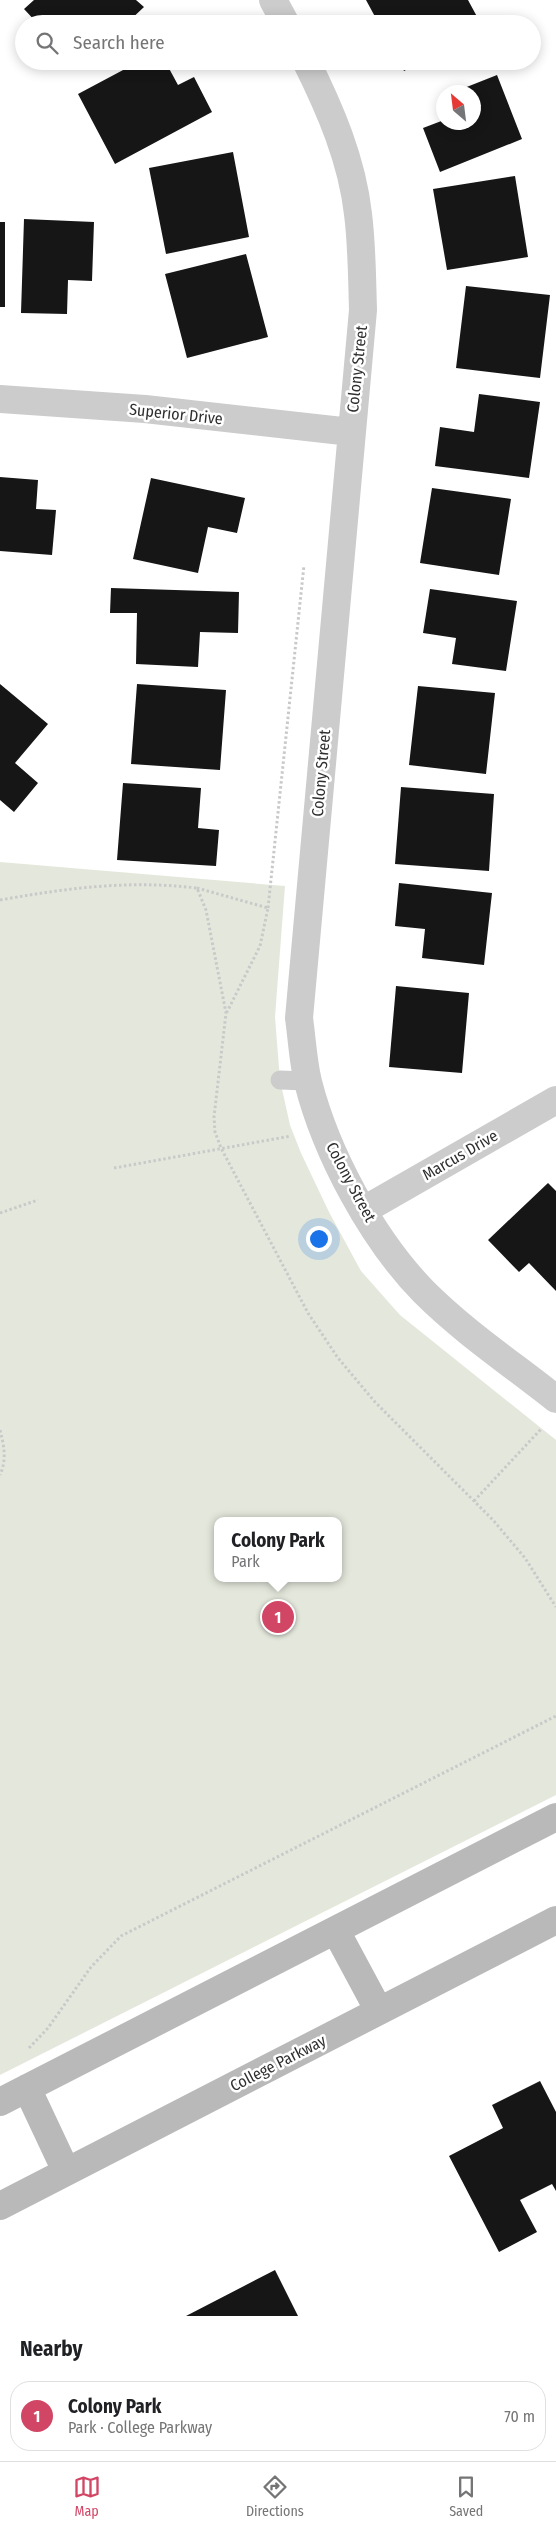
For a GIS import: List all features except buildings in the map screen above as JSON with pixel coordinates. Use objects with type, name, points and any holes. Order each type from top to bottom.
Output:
[{"type":"main road","points":[[0,2102],[556,1817]]},
{"type":"main road","name":"College Parkway","points":[[0,2206],[556,1920]]},
{"type":"main road","points":[[336,1931],[380,2011]]},
{"type":"main road","points":[[27,2088],[66,2171]]},
{"type":"street","points":[[273,0],[281,15]]},
{"type":"street","name":"Colony Street","points":[[310,70],[331,116],[346,158],[358,213],[363,310],[299,1018],[307,1081],[323,1130],[364,1210],[390,1250],[424,1291],[469,1331],[551,1411]]},
{"type":"street","name":"Superior Drive","points":[[0,400],[144,409],[351,432]]},
{"type":"street","name":"Marcus Drive","points":[[364,1210],[556,1100]]},
{"type":"lane","points":[[280,1080],[307,1081]]},
{"type":"path","points":[[226,1013],[260,946],[268,908],[305,558]]},
{"type":"path","points":[[0,900],[75,887],[161,884],[197,888],[268,908]]},
{"type":"path","points":[[197,888],[206,910],[226,1013],[214,1117],[214,1132],[220,1148],[308,1313],[338,1358],[375,1402],[474,1500],[525,1558],[556,1607]]},
{"type":"path","points":[[114,1168],[323,1130]]},
{"type":"path","points":[[0,1213],[38,1200]]},
{"type":"path","points":[[474,1500],[551,1411]]},
{"type":"path","points":[[0,1430],[4,1446],[5,1464],[0,1475]]},
{"type":"path","points":[[23,2054],[48,2028],[91,1968],[121,1936],[556,1716]]},
{"type":"shaded area","points":[[0,862],[285,886],[275,1017],[280,1080],[290,1125],[329,1212],[361,1271],[400,1315],[556,1440],[556,1795],[0,2075]]},
{"type":"place","name":"Colony Park","points":[[278,1617]]}]
